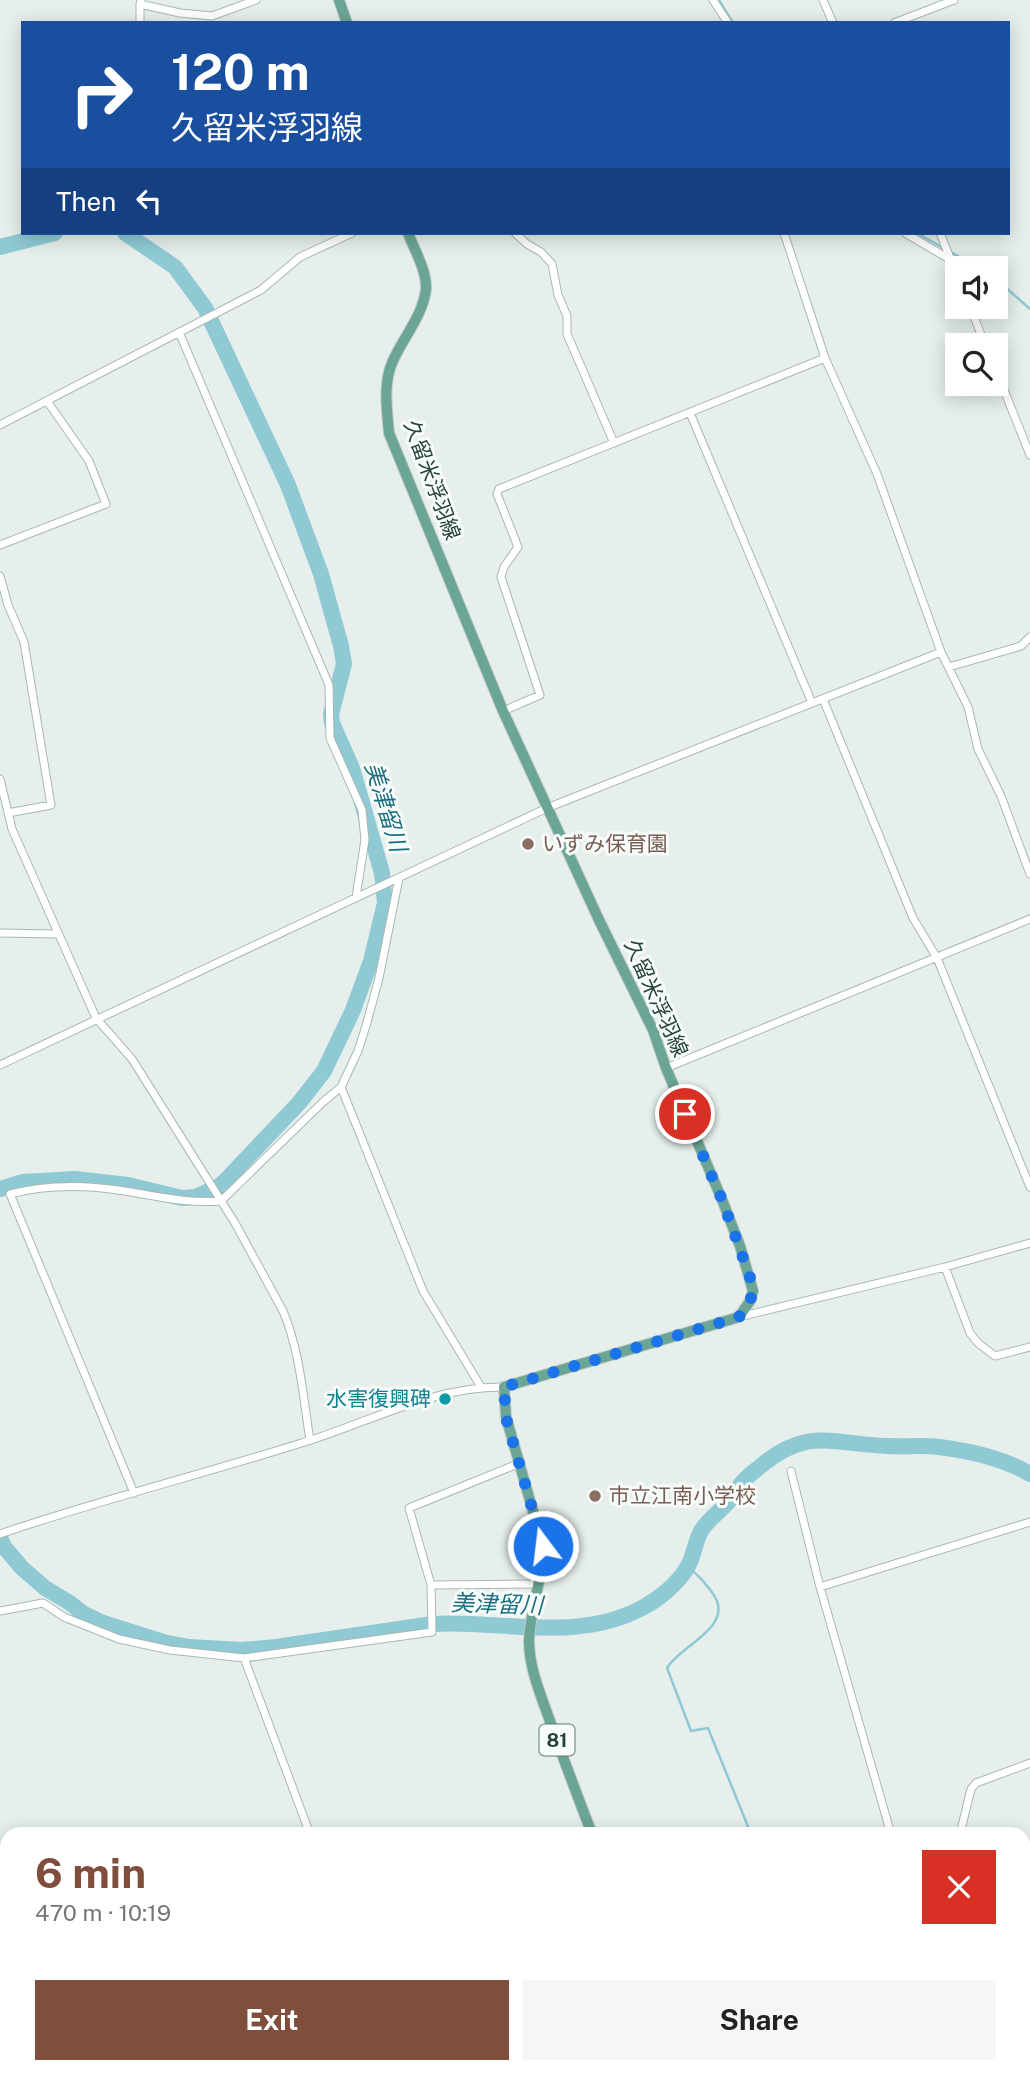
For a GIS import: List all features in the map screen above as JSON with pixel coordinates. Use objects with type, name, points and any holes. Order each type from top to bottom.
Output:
[{"type":"main road","points":[[339,0],[346,21]]},
{"type":"main road","name":"久留米浮羽線","points":[[409,235],[425,279],[426,290],[422,306],[391,365],[387,389],[389,433],[503,711],[653,1030],[666,1068],[723,1202],[753,1292],[739,1317]]},
{"type":"main road","points":[[504,1387],[739,1317]]},
{"type":"main road","name":"81","points":[[504,1387],[506,1418],[543,1546],[543,1566],[529,1644],[541,1697],[589,1827]]},
{"type":"street","points":[[140,21],[140,2],[180,13],[212,16],[256,0]]},
{"type":"street","points":[[713,0],[727,21]]},
{"type":"street","points":[[823,0],[832,21]]},
{"type":"street","points":[[899,21],[954,0]]},
{"type":"street","points":[[0,425],[261,290],[300,257],[348,235]]},
{"type":"street","points":[[517,235],[541,252],[552,264],[558,295],[567,316],[567,334],[614,443]]},
{"type":"street","points":[[785,235],[825,358],[877,474],[941,652],[968,708],[978,749],[1001,796],[1030,874]]},
{"type":"street","points":[[909,235],[948,256]]},
{"type":"street","points":[[941,235],[950,256]]},
{"type":"street","points":[[179,332],[329,685],[330,737],[362,810],[365,840],[356,897]]},
{"type":"street","points":[[503,711],[540,695],[501,577],[518,547],[497,494],[499,489],[825,358]]},
{"type":"street","points":[[1006,396],[1030,455]]},
{"type":"street","points":[[0,545],[106,504],[89,461],[47,401]]},
{"type":"street","points":[[690,413],[812,704]]},
{"type":"street","points":[[0,576],[9,609],[24,642],[51,805],[8,813]]},
{"type":"street","points":[[0,612],[9,609]]},
{"type":"street","points":[[949,667],[1021,646],[1030,637]]},
{"type":"street","points":[[0,1065],[547,808],[941,652]]},
{"type":"street","points":[[823,699],[913,918],[936,957],[1030,1187]]},
{"type":"street","points":[[0,779],[12,829],[96,1018],[132,1059],[269,1283],[289,1324],[310,1440]]},
{"type":"street","points":[[134,1493],[10,1194],[35,1188],[116,1190],[197,1203],[219,1199],[341,1087],[366,1026],[379,978],[399,878]]},
{"type":"street","points":[[666,1068],[1030,919]]},
{"type":"street","points":[[0,933],[58,934]]},
{"type":"street","points":[[341,1087],[423,1291],[481,1387]]},
{"type":"street","points":[[739,1317],[945,1267],[1030,1243]]},
{"type":"street","points":[[945,1267],[970,1333],[978,1343],[995,1356],[1030,1347]]},
{"type":"street","points":[[0,1534],[310,1440],[428,1398],[481,1387],[504,1387]]},
{"type":"street","points":[[0,1611],[43,1603],[64,1617],[119,1639],[170,1650],[244,1658],[432,1632],[431,1585],[409,1508],[520,1463]]},
{"type":"street","points":[[791,1471],[820,1587],[889,1827]]},
{"type":"street","points":[[820,1587],[1030,1521]]},
{"type":"street","points":[[431,1585],[539,1584]]},
{"type":"street","points":[[244,1658],[307,1827]]},
{"type":"street","points":[[962,1827],[971,1789],[976,1783],[1030,1763]]},
{"type":"waterway","points":[[719,0],[732,21]]},
{"type":"waterway","name":"美津留川","points":[[0,247],[47,235]]},
{"type":"waterway","name":"美津留川","points":[[0,1189],[23,1182],[75,1179],[128,1185],[182,1198],[195,1197],[218,1187],[299,1103],[324,1071],[353,1010],[371,961],[385,903],[382,873],[352,768],[332,723],[331,714],[344,664],[341,646],[321,574],[288,485],[205,308],[175,267],[128,235]]},
{"type":"waterway","points":[[920,235],[945,249]]},
{"type":"waterway","points":[[951,252],[958,256]]},
{"type":"waterway","points":[[1008,290],[1030,309]]},
{"type":"waterway","name":"美津留川","points":[[0,1538],[22,1568],[45,1588],[84,1614],[103,1623],[163,1642],[189,1647],[242,1650],[433,1624],[539,1628],[591,1625],[617,1619],[642,1608],[674,1585],[688,1566],[704,1527],[749,1476],[778,1453],[808,1442],[836,1441],[951,1449],[998,1459],[1030,1474]]},
{"type":"waterway","points":[[687,1567],[711,1591],[718,1603],[718,1614],[705,1634],[667,1668],[691,1731],[708,1728],[748,1827]]},
{"type":"place","name":"いずみ保育園","points":[[528,844]]},
{"type":"place","name":"水害復興碑","points":[[445,1399]]},
{"type":"place","name":"市立江南小学校","points":[[595,1496]]},
{"type":"route","points":[[543,1546],[506,1418],[504,1387],[739,1317],[753,1292],[723,1202],[685,1114]]}]
